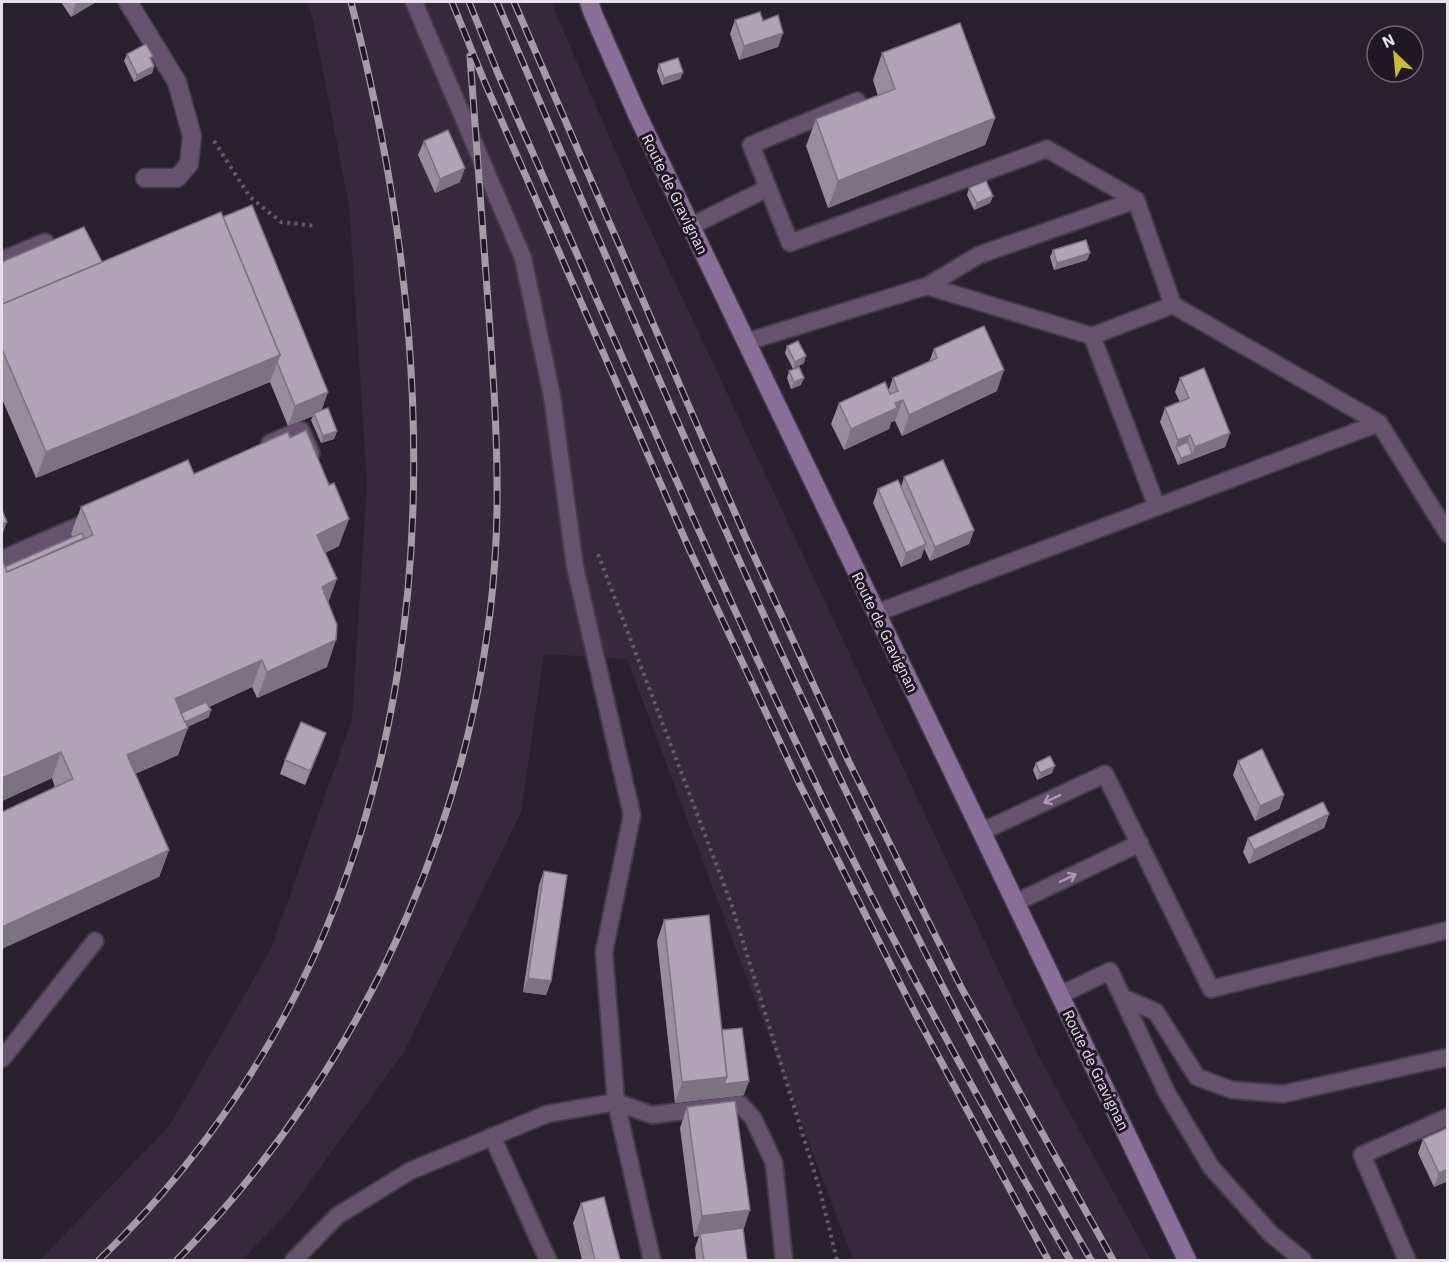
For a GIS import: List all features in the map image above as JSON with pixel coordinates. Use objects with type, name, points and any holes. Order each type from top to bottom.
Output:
[{"type":"street","points":[[128,2],[177,82],[192,136],[189,165],[177,178],[145,178]]},
{"type":"street","name":"Route de Gravignan","points":[[589,2],[632,103],[1187,1260]]},
{"type":"lane","points":[[414,2],[523,258],[552,396],[575,567],[632,815],[604,952],[616,1102],[652,1260]]},
{"type":"lane","points":[[857,101],[751,145],[790,243],[1047,148],[1136,200],[1173,305],[1379,423],[1448,534]]},
{"type":"lane","points":[[691,226],[768,188]]},
{"type":"lane","points":[[746,342],[927,286],[979,255],[1136,200]]},
{"type":"lane","points":[[2,260],[45,242]]},
{"type":"lane","points":[[927,286],[1092,336],[1173,305]]},
{"type":"lane","points":[[1092,336],[1157,507]]},
{"type":"lane","points":[[876,613],[1379,423]]},
{"type":"lane","points":[[258,448],[301,430],[318,470]]},
{"type":"lane","points":[[2,559],[108,513]]},
{"type":"lane","points":[[981,832],[1105,774],[1211,989],[1448,930]]},
{"type":"lane","points":[[1015,903],[1140,843]]},
{"type":"lane","points":[[2,1059],[95,940]]},
{"type":"lane","points":[[1060,995],[1110,971],[1167,1093],[1211,1167],[1271,1234],[1303,1260]]},
{"type":"lane","points":[[1122,997],[1156,1012],[1197,1077],[1232,1090],[1283,1094],[1448,1057]]},
{"type":"lane","points":[[294,1260],[337,1216],[410,1171],[547,1114],[616,1102],[652,1115],[740,1104],[753,1118],[774,1163],[783,1260]]},
{"type":"lane","points":[[1407,1260],[1362,1155],[1448,1118]]},
{"type":"lane","points":[[492,1136],[548,1260]]},
{"type":"path","points":[[213,139],[250,197],[280,222],[317,226]]},
{"type":"path","points":[[596,550],[731,903],[819,1187],[837,1260]]},
{"type":"shaded area","points":[[307,2],[551,2],[640,208],[1039,1057],[1151,1260],[853,1260],[627,659],[544,654],[521,812],[404,1052],[288,1212],[242,1260],[40,1260],[170,1125],[271,949],[352,719],[367,483],[349,205],[313,20]]},
{"type":"building","points":[[760,12],[763,21],[778,15],[783,33],[744,46],[735,20]]},
{"type":"building","points":[[960,23],[995,118],[838,181],[816,119],[895,89],[882,53]]},
{"type":"building","points":[[146,44],[153,56],[150,58],[154,66],[137,75],[127,54]]},
{"type":"building","points":[[678,58],[683,72],[664,78],[659,64]]},
{"type":"building","points":[[448,130],[465,168],[440,179],[424,141]]},
{"type":"building","points":[[986,181],[993,196],[977,203],[969,188]]},
{"type":"building","points":[[252,205],[328,392],[295,406],[277,362],[280,355],[223,217]]},
{"type":"building","points":[[221,212],[280,355],[46,452],[2,349],[2,304]]},
{"type":"building","points":[[84,227],[102,262],[2,304],[2,262]]},
{"type":"building","points":[[1086,240],[1090,253],[1057,263],[1053,250]]},
{"type":"building","points":[[984,326],[1004,370],[909,415],[903,400],[895,403],[897,408],[851,429],[839,403],[885,382],[890,394],[898,391],[893,378],[937,358],[934,349]]},
{"type":"building","points":[[798,341],[806,356],[795,362],[787,346]]},
{"type":"building","points":[[799,367],[804,378],[794,382],[789,371]]},
{"type":"building","points":[[1204,368],[1230,433],[1195,447],[1190,435],[1178,440],[1165,408],[1189,398],[1180,378]]},
{"type":"building","points":[[328,408],[337,431],[323,436],[314,413]]},
{"type":"building","points":[[306,430],[329,485],[334,483],[349,519],[317,535],[337,579],[322,587],[337,625],[336,640],[267,672],[262,660],[175,699],[188,728],[127,755],[169,850],[2,927],[2,812],[73,779],[61,752],[2,778],[2,559],[7,572],[93,535],[81,507],[188,460],[194,474],[288,432],[290,438]]},
{"type":"building","points":[[1188,442],[1192,454],[1181,458],[1176,447]]},
{"type":"building","points":[[943,460],[974,530],[935,547],[904,477]]},
{"type":"building","points":[[898,480],[926,544],[906,553],[878,489]]},
{"type":"building","points":[[2,510],[7,522],[2,524]]},
{"type":"building","points":[[82,533],[84,538],[7,572],[5,567]]},
{"type":"building","points":[[206,702],[211,710],[185,722],[181,713]]},
{"type":"building","points":[[301,722],[326,733],[310,771],[285,760]]},
{"type":"building","points":[[1262,749],[1284,795],[1260,806],[1238,761]]},
{"type":"building","points":[[1050,756],[1055,766],[1040,773],[1036,763]]},
{"type":"building","points":[[1323,802],[1329,814],[1254,850],[1248,838]]},
{"type":"building","points":[[544,871],[567,875],[551,981],[528,978]]},
{"type":"building","points":[[709,915],[727,1077],[682,1082],[664,920]]},
{"type":"building","points":[[742,1028],[749,1081],[724,1084],[727,1077],[722,1030]]},
{"type":"building","points":[[735,1101],[750,1210],[702,1216],[687,1107]]},
{"type":"building","points":[[1448,1128],[1448,1169],[1439,1173],[1423,1139]]},
{"type":"building","points":[[604,1197],[620,1260],[595,1260],[581,1203]]},
{"type":"building","points":[[743,1228],[747,1260],[704,1260],[700,1234]]},
{"type":"railway","points":[[99,1260],[214,1128],[301,985],[361,831],[398,671],[413,506],[409,338],[387,169],[351,2]]},
{"type":"railway","points":[[452,2],[485,83],[691,553],[800,785],[915,1013],[1048,1260]]},
{"type":"railway","points":[[469,2],[499,76],[653,427],[812,776],[936,1021],[1070,1260]]},
{"type":"railway","points":[[497,2],[704,481],[849,798],[1006,1108],[1091,1260]]},
{"type":"railway","points":[[514,2],[745,536],[849,762],[962,989],[1113,1260]]},
{"type":"railway","points":[[177,1260],[246,1183],[308,1098],[362,1009],[408,914],[445,816],[472,716],[490,613],[497,483],[493,380],[470,56]]}]
